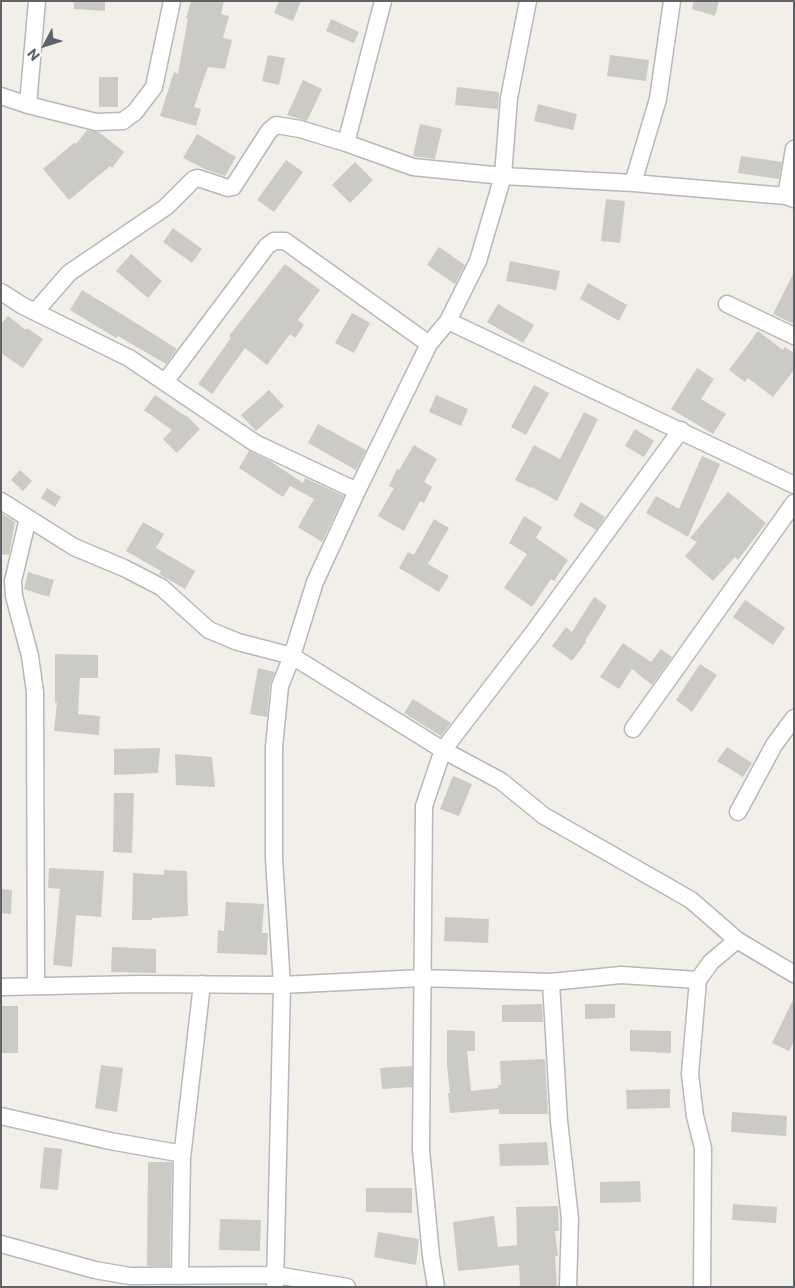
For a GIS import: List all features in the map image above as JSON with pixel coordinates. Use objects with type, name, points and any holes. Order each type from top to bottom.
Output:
[{"type":"street","points":[[28,105],[37,1]]},
{"type":"street","points":[[1,96],[28,105],[96,122],[123,121],[135,112],[154,87],[172,1]]},
{"type":"street","points":[[346,143],[384,1]]},
{"type":"street","points":[[275,1281],[282,985],[274,859],[274,747],[280,686],[292,656],[315,582],[356,491],[429,344],[448,321],[478,261],[503,176],[509,98],[528,1]]},
{"type":"street","points":[[633,183],[658,99],[672,1]]},
{"type":"street","points":[[35,312],[69,273],[166,208],[194,179],[198,178],[228,188],[232,187],[269,131],[276,125],[300,129],[346,143],[412,167],[503,176],[633,183],[790,197],[794,149]]},
{"type":"street","points":[[165,382],[267,246],[274,241],[285,241],[429,344]]},
{"type":"street","points":[[1,292],[35,312],[129,358],[255,443],[356,491]]},
{"type":"street","points":[[728,304],[794,336]]},
{"type":"street","points":[[448,321],[794,485]]},
{"type":"street","points":[[436,1287],[431,1256],[421,1150],[424,806],[442,750],[533,632],[681,430]]},
{"type":"street","points":[[1,501],[74,547],[124,568],[161,587],[209,630],[238,642],[292,656],[442,750],[501,781],[544,816],[691,900],[737,940],[794,974]]},
{"type":"street","points":[[632,729],[794,503]]},
{"type":"street","points":[[28,518],[13,581],[14,596],[30,656],[35,692],[36,986]]},
{"type":"street","points":[[738,812],[774,745],[794,718]]},
{"type":"street","points":[[702,1287],[703,1148],[690,1074],[698,980],[712,962],[737,940]]},
{"type":"street","points":[[1,987],[139,984],[282,985],[422,978],[551,982],[621,975],[698,980]]},
{"type":"street","points":[[551,982],[559,1121],[570,1219],[568,1287]]},
{"type":"street","points":[[180,1276],[182,1158],[202,984]]},
{"type":"street","points":[[1,1116],[110,1141],[178,1153],[182,1158]]},
{"type":"street","points":[[1,1244],[95,1270],[130,1276],[180,1276],[347,1287]]},
{"type":"building","points":[[74,1],[105,1],[105,11],[74,9]]},
{"type":"building","points":[[191,1],[224,1],[221,14],[229,16],[223,38],[232,40],[225,69],[208,67],[194,107],[201,109],[196,126],[160,116],[174,72],[178,74],[188,18],[186,18]]},
{"type":"building","points":[[279,1],[301,1],[293,21],[274,13]]},
{"type":"building","points":[[694,1],[719,1],[715,16],[692,9]]},
{"type":"building","points":[[331,19],[359,32],[354,43],[326,31]]},
{"type":"building","points":[[268,55],[285,58],[279,85],[262,81]]},
{"type":"building","points":[[610,55],[649,60],[646,81],[607,76]]},
{"type":"building","points":[[99,77],[118,77],[118,107],[99,107]]},
{"type":"building","points":[[303,80],[322,89],[307,121],[287,115]]},
{"type":"building","points":[[457,87],[499,92],[498,109],[455,105]]},
{"type":"building","points":[[538,104],[577,114],[573,130],[534,121]]},
{"type":"building","points":[[420,124],[442,129],[435,159],[413,156]]},
{"type":"building","points":[[87,130],[99,132],[124,152],[112,168],[110,166],[69,200],[43,169],[74,143],[76,144]]},
{"type":"building","points":[[197,134],[236,157],[225,176],[207,170],[183,158]]},
{"type":"building","points":[[741,156],[782,162],[779,179],[738,173]]},
{"type":"building","points":[[286,160],[303,172],[274,212],[257,200]]},
{"type":"building","points":[[355,162],[373,180],[350,203],[332,185]]},
{"type":"building","points":[[606,199],[625,201],[620,243],[601,241]]},
{"type":"building","points":[[173,228],[202,249],[192,263],[163,242]]},
{"type":"building","points":[[439,247],[465,265],[455,284],[427,265]]},
{"type":"building","points":[[131,254],[162,281],[148,298],[116,271]]},
{"type":"building","points":[[510,261],[560,271],[556,290],[506,281]]},
{"type":"building","points":[[285,264],[320,290],[298,320],[304,325],[295,338],[290,334],[267,365],[245,348],[212,394],[198,384],[231,338],[229,336]]},
{"type":"building","points":[[794,272],[794,324],[773,314]]},
{"type":"building","points":[[588,283],[627,305],[619,321],[580,299]]},
{"type":"building","points":[[82,290],[177,349],[166,364],[118,336],[116,338],[70,310]]},
{"type":"building","points":[[498,304],[534,325],[523,343],[487,322]]},
{"type":"building","points":[[352,313],[370,323],[354,353],[335,343]]},
{"type":"building","points":[[8,316],[26,330],[27,328],[43,339],[23,368],[1,353],[1,324]]},
{"type":"building","points":[[758,331],[783,350],[785,347],[794,353],[794,370],[773,397],[748,378],[745,382],[729,370]]},
{"type":"building","points":[[697,368],[714,379],[701,399],[726,414],[713,434],[671,409]]},
{"type":"building","points":[[534,385],[549,393],[526,435],[511,427]]},
{"type":"building","points":[[269,390],[284,406],[256,431],[241,415]]},
{"type":"building","points":[[155,395],[186,415],[200,429],[177,453],[163,439],[172,430],[144,410]]},
{"type":"building","points":[[436,395],[468,409],[461,426],[429,412]]},
{"type":"building","points":[[584,412],[598,419],[557,501],[515,480],[534,445],[560,459]]},
{"type":"building","points":[[318,424],[366,450],[356,470],[308,443]]},
{"type":"building","points":[[635,429],[654,441],[644,457],[625,446]]},
{"type":"building","points":[[414,445],[437,459],[424,482],[432,487],[424,503],[420,501],[404,531],[378,516],[394,488],[389,486],[397,469],[399,470]]},
{"type":"building","points":[[249,451],[270,461],[303,483],[305,478],[344,496],[322,542],[298,527],[314,499],[290,486],[283,497],[239,468]]},
{"type":"building","points":[[702,456],[720,464],[688,537],[646,513],[656,496],[679,509]]},
{"type":"building","points":[[20,470],[32,481],[23,491],[11,480]]},
{"type":"building","points":[[47,488],[61,497],[55,507],[41,498]]},
{"type":"building","points":[[728,492],[766,523],[738,560],[735,557],[713,581],[685,556],[697,542],[690,538]]},
{"type":"building","points":[[581,502],[605,517],[596,530],[573,516]]},
{"type":"building","points":[[1,513],[15,522],[9,555],[1,554]]},
{"type":"building","points":[[524,516],[542,527],[536,538],[568,560],[554,581],[551,579],[532,607],[504,588],[527,554],[509,543]]},
{"type":"building","points":[[434,519],[449,528],[428,564],[449,576],[439,592],[399,568],[408,552],[414,555]]},
{"type":"building","points":[[143,522],[164,534],[156,548],[195,571],[185,589],[159,574],[161,571],[126,551]]},
{"type":"building","points":[[28,572],[54,580],[49,597],[24,589]]},
{"type":"building","points":[[594,597],[607,606],[586,642],[572,661],[552,646],[566,627],[572,632]]},
{"type":"building","points":[[745,600],[785,628],[773,645],[733,617]]},
{"type":"building","points":[[623,643],[651,662],[661,649],[672,657],[652,685],[632,669],[619,689],[600,677]]},
{"type":"building","points":[[55,654],[98,655],[98,678],[80,678],[78,714],[100,716],[99,735],[54,731],[57,703],[55,703]]},
{"type":"building","points":[[700,664],[717,675],[692,712],[676,700]]},
{"type":"building","points":[[258,668],[275,672],[270,685],[267,717],[250,714]]},
{"type":"building","points":[[413,699],[451,723],[441,736],[404,713]]},
{"type":"building","points":[[727,747],[752,763],[743,777],[717,761]]},
{"type":"building","points":[[160,748],[158,773],[114,775],[114,749]]},
{"type":"building","points":[[175,754],[212,757],[215,787],[176,785]]},
{"type":"building","points":[[453,776],[472,784],[459,816],[440,809]]},
{"type":"building","points":[[114,793],[134,793],[132,853],[113,852]]},
{"type":"building","points":[[49,868],[104,871],[101,917],[76,915],[72,967],[53,965],[60,889],[48,888]]},
{"type":"building","points":[[164,870],[187,871],[188,916],[132,920],[133,873],[164,875]]},
{"type":"building","points":[[1,889],[12,890],[11,914],[1,913]]},
{"type":"building","points":[[226,902],[264,904],[262,933],[268,933],[267,955],[217,953],[218,930],[224,931]]},
{"type":"building","points":[[445,917],[489,919],[488,943],[444,941]]},
{"type":"building","points":[[112,947],[156,949],[156,973],[111,972]]},
{"type":"building","points":[[794,998],[794,1041],[789,1051],[772,1043]]},
{"type":"building","points":[[542,1004],[543,1022],[502,1022],[502,1005]]},
{"type":"building","points":[[585,1004],[615,1004],[615,1018],[585,1019]]},
{"type":"building","points":[[1,1006],[18,1006],[18,1053],[1,1053]]},
{"type":"building","points":[[447,1030],[475,1031],[475,1051],[467,1051],[471,1091],[498,1088],[498,1085],[501,1085],[500,1061],[545,1059],[548,1114],[499,1114],[499,1109],[450,1113]]},
{"type":"building","points":[[630,1030],[671,1031],[671,1053],[630,1051]]},
{"type":"building","points":[[101,1065],[123,1068],[117,1112],[95,1108]]},
{"type":"building","points":[[412,1066],[412,1087],[382,1089],[380,1068]]},
{"type":"building","points":[[670,1089],[670,1108],[627,1109],[626,1090]]},
{"type":"building","points":[[732,1112],[787,1116],[786,1136],[731,1132]]},
{"type":"building","points":[[547,1142],[549,1165],[500,1166],[499,1144]]},
{"type":"building","points":[[44,1147],[62,1149],[58,1190],[40,1188]]},
{"type":"building","points":[[148,1162],[172,1162],[170,1266],[147,1266]]},
{"type":"building","points":[[640,1181],[641,1202],[600,1203],[600,1182]]},
{"type":"building","points":[[366,1188],[412,1188],[412,1213],[366,1212]]},
{"type":"building","points":[[733,1204],[777,1207],[776,1223],[732,1220]]},
{"type":"building","points":[[558,1206],[559,1231],[555,1231],[558,1256],[555,1256],[557,1287],[520,1287],[519,1265],[458,1271],[453,1222],[494,1216],[498,1247],[517,1245],[516,1207]]},
{"type":"building","points":[[220,1219],[261,1220],[260,1251],[219,1250]]},
{"type":"building","points":[[378,1232],[419,1239],[416,1265],[374,1257]]}]
